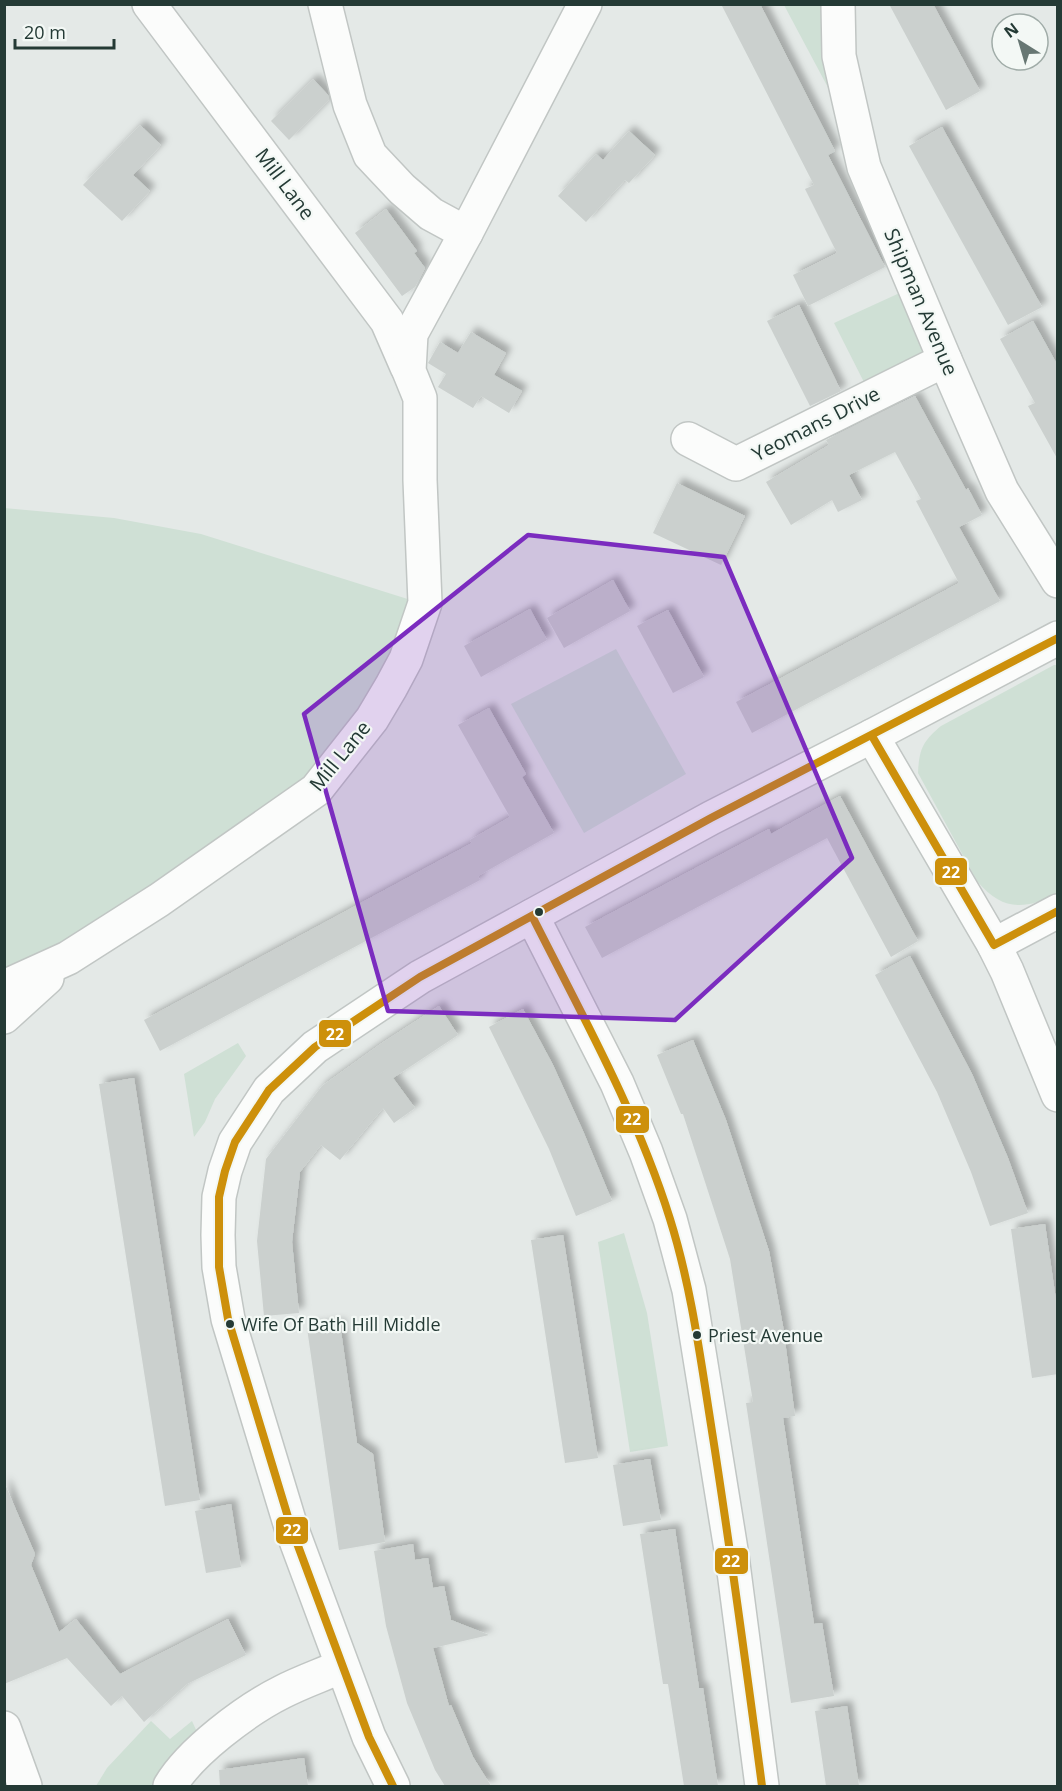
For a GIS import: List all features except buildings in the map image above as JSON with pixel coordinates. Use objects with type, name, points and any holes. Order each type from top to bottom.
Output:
[{"type":"street","name":"Mill Lane","points":[[4,987],[68,958],[159,900],[316,790],[372,719],[391,687],[406,659],[425,603],[420,480],[420,398],[387,321],[149,4]]},
{"type":"street","points":[[325,4],[350,105],[369,155],[402,189],[431,214],[466,233]]},
{"type":"street","name":"Mill Lane","points":[[409,371],[411,334],[585,4]]},
{"type":"street","name":"Shipman Avenue","points":[[838,4],[839,56],[864,166],[1002,491],[1058,581]]},
{"type":"street","name":"Yeomans Drive","points":[[688,439],[736,464],[945,360]]},
{"type":"street","points":[[393,1786],[369,1737],[291,1527],[228,1319],[219,1267],[219,1197],[235,1142],[269,1090],[315,1047],[420,977],[711,818],[1058,638]]},
{"type":"street","points":[[872,736],[994,945],[1057,1090]]},
{"type":"street","points":[[994,945],[1058,911]]},
{"type":"street","points":[[532,916],[617,1083],[646,1152],[670,1220],[689,1290],[732,1556],[762,1786]]},
{"type":"street","points":[[4,1017],[68,958]]},
{"type":"street","points":[[170,1786],[193,1757],[228,1726],[281,1692],[342,1666]]},
{"type":"street","points":[[4,1728],[25,1786]]},
{"type":"highlighted area","points":[[528,535],[724,557],[852,858],[675,1020],[388,1011],[304,714]]},
{"type":"green space","points":[[784,5],[825,5],[832,95]]},
{"type":"green space","points":[[904,291],[933,359],[868,390],[834,323]]},
{"type":"green space","points":[[4,508],[114,518],[201,534],[414,601],[385,682],[306,784],[72,938],[4,969]]},
{"type":"green space","points":[[616,649],[686,774],[584,833],[511,704]]},
{"type":"green space","points":[[1057,665],[1057,894],[1034,903],[1014,905],[995,898],[977,881],[918,773],[919,758],[926,741],[941,726]]},
{"type":"green space","points":[[238,1043],[246,1056],[215,1099],[205,1122],[194,1137],[184,1074]]},
{"type":"green space","points":[[624,1233],[647,1313],[668,1446],[630,1452],[598,1242]]},
{"type":"green space","points":[[151,1721],[170,1739],[192,1721],[197,1732],[155,1786],[96,1786],[107,1768]]},
{"type":"transit line","name":"22","points":[[393,1786],[369,1737],[291,1527],[228,1319],[219,1267],[219,1197],[235,1142],[269,1090],[315,1047],[420,977],[711,818],[1058,638]]},
{"type":"transit line","name":"22","points":[[872,736],[994,945],[1058,911]]},
{"type":"transit line","name":"22","points":[[532,916],[589,1027],[642,1141],[677,1244],[703,1373],[762,1786]]},
{"type":"place","name":"Wife Of Bath Hill Middle","points":[[230,1324]]},
{"type":"place","name":"Priest Avenue","points":[[697,1335]]}]
